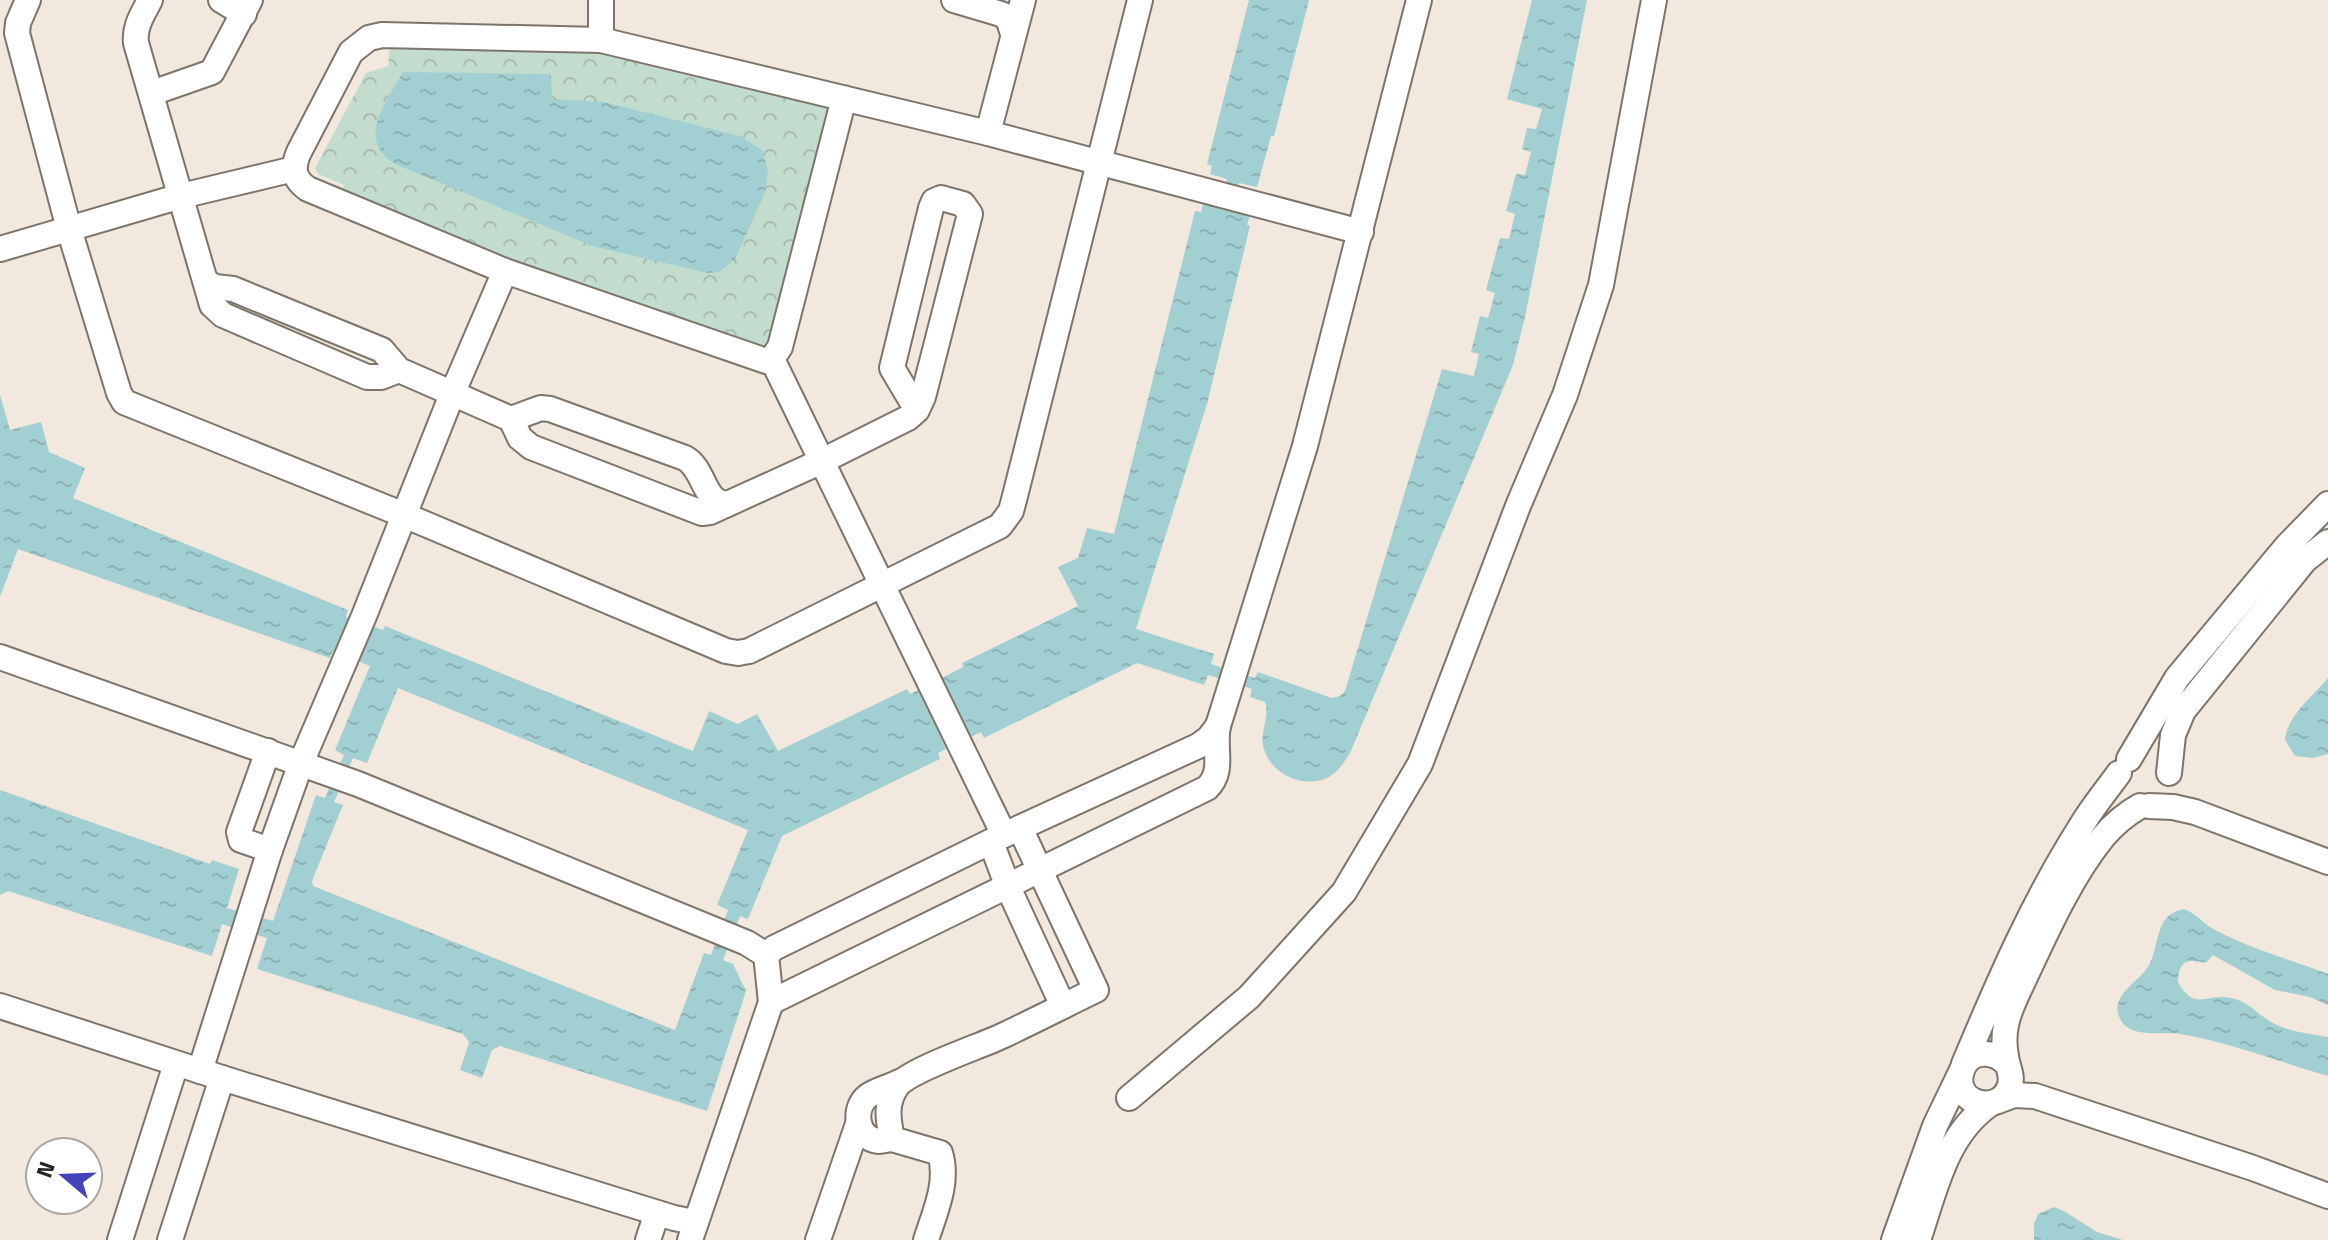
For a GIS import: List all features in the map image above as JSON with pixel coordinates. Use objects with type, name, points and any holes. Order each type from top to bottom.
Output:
[{"type":"street","points":[[28,0],[17,33],[69,229],[124,402],[404,515],[726,651],[738,653],[749,651],[1000,526],[1011,511],[1140,0]]},
{"type":"street","points":[[150,0],[135,33],[212,305],[223,315],[367,377],[381,377],[399,370],[453,392],[511,419],[520,438],[531,447],[702,513],[822,461],[908,418],[917,410],[970,214],[963,204],[941,198],[934,201],[931,208],[892,368],[917,410]]},
{"type":"street","points":[[152,93],[212,72],[247,7],[221,0]]},
{"type":"street","points":[[601,0],[601,40]]},
{"type":"street","points":[[954,0],[1008,18],[1013,34]]},
{"type":"street","points":[[988,133],[1023,0]]},
{"type":"street","points":[[771,1002],[1042,871],[1207,788],[1214,781],[1218,772],[1218,726],[1305,446],[1419,0]]},
{"type":"street","points":[[1129,1098],[1249,997],[1344,892],[1420,764],[1512,520],[1565,395],[1601,285],[1654,0]]},
{"type":"street","points":[[772,359],[758,360],[505,271],[308,189],[296,178],[294,169],[299,152],[351,52],[369,38],[382,35],[601,40],[988,133],[1361,232]]},
{"type":"street","points":[[772,359],[780,347],[844,98]]},
{"type":"street","points":[[0,249],[181,196],[294,169]]},
{"type":"street","points":[[170,1240],[236,958],[270,850],[311,767],[344,664],[505,271]]},
{"type":"street","points":[[772,359],[1005,835],[1042,871],[1096,990],[868,1096],[859,1110],[858,1124],[818,1240]]},
{"type":"street","points":[[511,419],[541,408],[550,409],[685,458],[698,470],[712,498],[727,504]]},
{"type":"street","points":[[1894,1240],[1935,1126],[1998,984],[2080,827],[2124,766],[2177,678],[2287,546],[2328,504]]},
{"type":"street","points":[[2328,542],[2305,560],[2183,711],[2173,735],[2170,778],[2164,797],[2128,812],[2104,836],[2046,933],[2007,1017],[2005,1034],[2009,1067],[2012,1080],[2009,1088],[1994,1103],[1982,1104],[1967,1096],[1962,1089],[1963,1068],[1970,1058],[1994,1054],[2009,1067],[2017,1084],[2035,1096],[2328,1196]]},
{"type":"street","points":[[0,657],[358,784],[743,942],[766,955]]},
{"type":"street","points":[[766,955],[774,948],[1005,835],[1198,746],[1218,726]]},
{"type":"street","points":[[268,751],[239,832],[241,840],[270,850]]},
{"type":"street","points":[[2195,812],[2182,803],[2160,759],[2145,754],[2124,766],[2118,782],[2125,798],[2144,806],[2195,812],[2328,862]]},
{"type":"street","points":[[1005,835],[1008,887],[1063,1006]]},
{"type":"street","points":[[0,1006],[176,1064],[657,1213],[692,1231],[771,1002],[766,955]]},
{"type":"street","points":[[120,1240],[176,1064]]},
{"type":"street","points":[[892,1139],[887,1117],[889,1099],[899,1082]]},
{"type":"street","points":[[1918,1240],[1955,1138],[1977,1113],[1994,1103],[2014,1095],[2035,1096]]},
{"type":"street","points":[[858,1124],[867,1137],[879,1141],[892,1139],[940,1153],[945,1168],[926,1240]]},
{"type":"street","points":[[648,1240],[657,1213]]},
{"type":"green space","points":[[390,44],[579,47],[823,102],[828,107],[828,115],[774,335],[761,348],[519,264],[341,195],[344,185],[318,174],[315,168],[366,73],[388,66]]},
{"type":"water","points":[[1249,0],[1309,0],[1274,136],[1271,136],[1257,187],[1239,183],[1232,210],[1250,215],[1247,225],[1250,226],[1207,404],[1136,629],[1214,654],[1211,664],[1255,678],[1258,672],[1332,698],[1345,691],[1442,369],[1474,376],[1479,354],[1471,352],[1480,316],[1488,318],[1495,293],[1486,290],[1500,238],[1509,239],[1515,214],[1506,211],[1516,174],[1525,175],[1531,152],[1522,149],[1527,128],[1536,129],[1542,109],[1507,99],[1532,0],[1587,0],[1513,365],[1350,753],[1329,777],[1311,782],[1301,781],[1283,774],[1269,760],[1263,745],[1265,702],[1250,697],[1252,689],[1208,675],[1204,685],[1137,663],[984,738],[981,732],[971,737],[959,713],[935,724],[946,749],[938,753],[940,759],[782,836],[748,919],[740,916],[723,960],[733,964],[746,991],[707,1111],[500,1046],[492,1050],[482,1078],[460,1070],[469,1042],[463,1034],[257,969],[267,938],[222,924],[212,956],[8,891],[0,895],[0,790],[210,864],[212,860],[239,869],[227,908],[273,921],[316,795],[325,798],[344,755],[335,750],[370,666],[333,651],[330,658],[18,549],[0,597],[0,395],[10,430],[41,422],[49,452],[85,468],[73,498],[348,610],[346,617],[383,630],[385,626],[693,751],[709,711],[738,724],[757,714],[778,751],[907,689],[910,694],[918,690],[928,711],[953,700],[942,678],[963,667],[962,663],[1078,606],[1058,567],[1078,558],[1087,528],[1114,534],[1195,211],[1201,212],[1203,203],[1220,208],[1227,179],[1210,174],[1212,166],[1207,164]],"holes":[[[398,688],[748,830],[717,905],[728,910],[711,955],[704,953],[675,1030],[313,886],[312,881],[343,805],[334,802],[353,758],[367,763]]]},
{"type":"water","points":[[403,72],[551,74],[552,99],[604,102],[740,136],[762,150],[768,171],[765,193],[735,259],[719,272],[707,273],[592,246],[395,164],[383,154],[375,132],[382,108]]},
{"type":"water","points":[[2328,678],[2328,754],[2313,758],[2295,756],[2285,740],[2290,723]]},
{"type":"water","points":[[2184,909],[2210,927],[2237,940],[2328,974],[2328,1005],[2310,997],[2275,990],[2213,955],[2206,963],[2189,961],[2182,965],[2178,982],[2195,999],[2222,997],[2237,1000],[2280,1026],[2328,1037],[2328,1076],[2217,1042],[2180,1034],[2146,1033],[2129,1029],[2123,1024],[2119,1016],[2119,1000],[2147,968],[2160,929],[2168,916]]},
{"type":"water","points":[[2054,1207],[2097,1232],[2123,1240],[2034,1240],[2034,1224],[2038,1214]]}]
